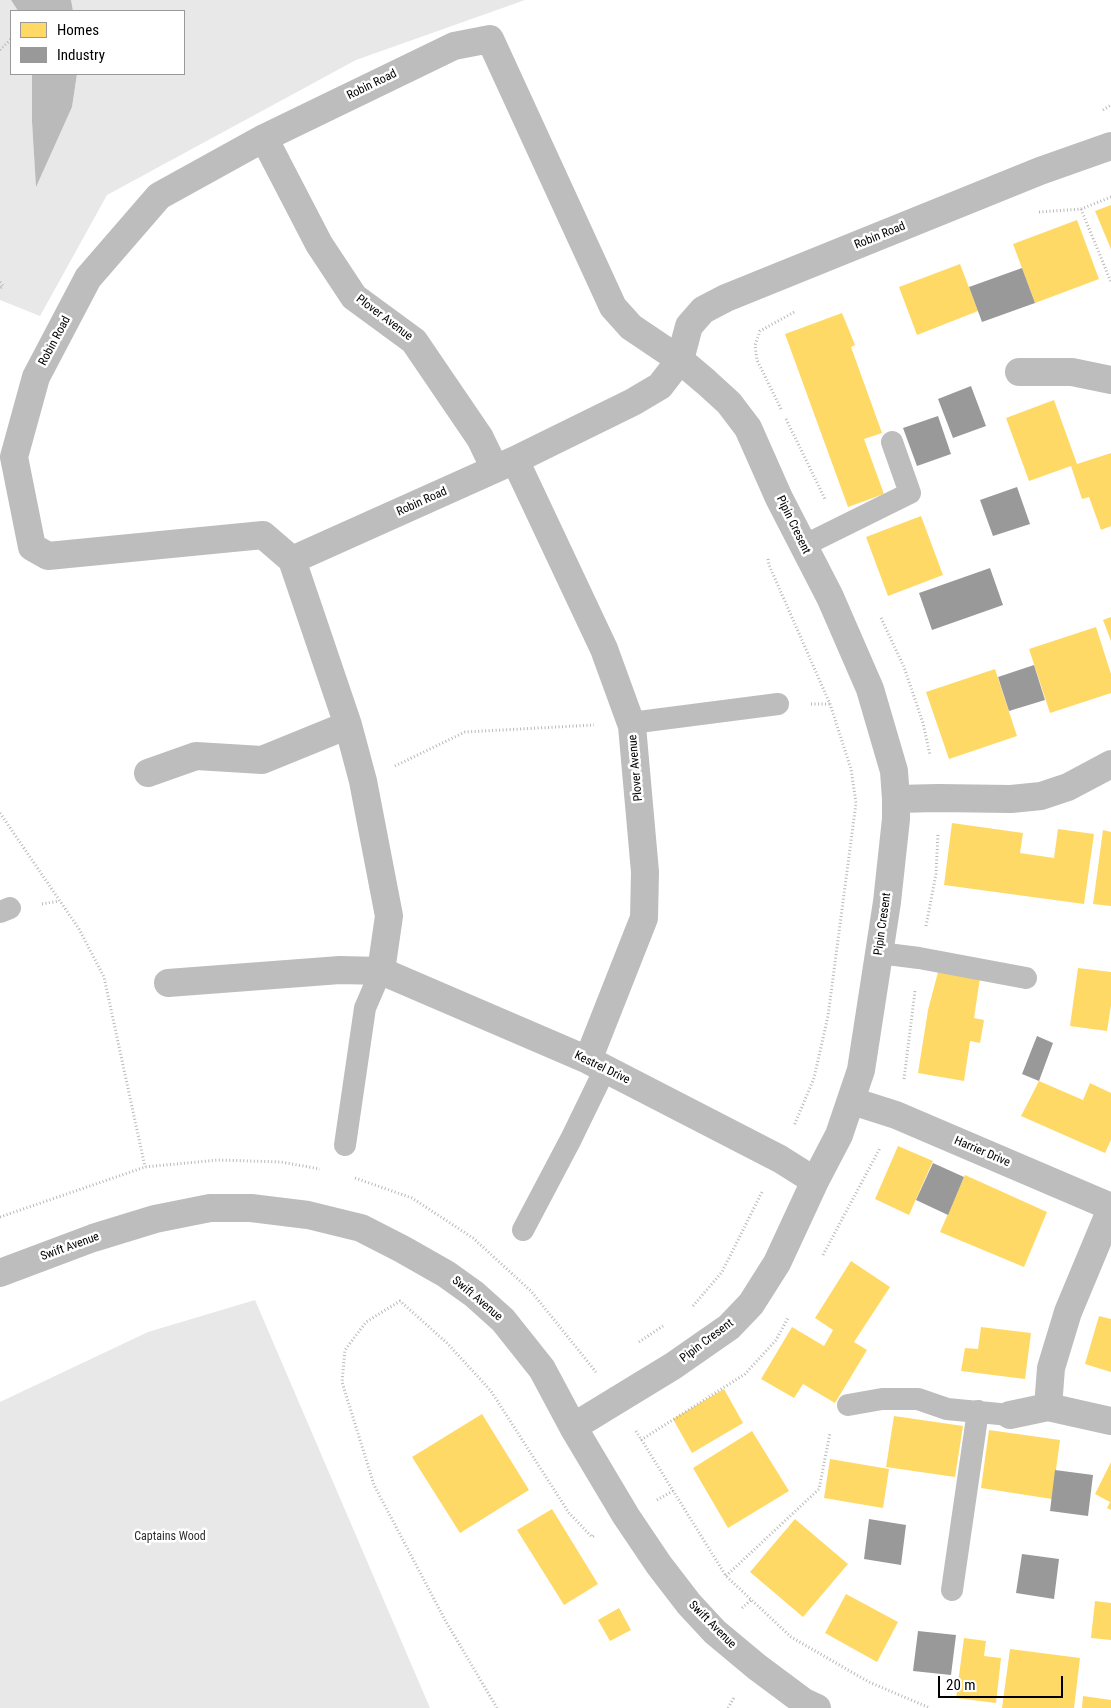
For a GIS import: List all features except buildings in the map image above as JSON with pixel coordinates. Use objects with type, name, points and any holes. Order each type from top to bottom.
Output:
[{"type":"street","name":"Robin Road","points":[[680,360],[631,327],[612,307],[490,39],[454,46],[264,138],[159,196],[88,278],[36,377],[14,457],[32,546],[48,556],[263,535],[292,560],[505,464],[633,402],[660,386],[680,360],[689,326],[703,310],[726,298],[1040,171],[1111,146]]},
{"type":"street","name":"Plover Avenue","points":[[264,138],[319,244],[354,297],[414,340],[480,438],[505,464],[604,649],[631,723],[645,872],[644,918],[596,1065]]},
{"type":"street","name":"Pipin Cresent","points":[[573,1427],[673,1366],[729,1327],[751,1304],[777,1263],[839,1134],[852,1101],[861,1070],[894,843],[896,799],[894,771],[870,689],[830,597],[803,546],[748,428],[729,403],[680,360]]},
{"type":"street","points":[[1019,372],[1072,372],[1111,380]]},
{"type":"street","points":[[168,983],[340,970],[381,972],[388,916],[363,781],[348,726],[292,560]]},
{"type":"street","points":[[148,773],[196,756],[262,760],[348,726]]},
{"type":"street","points":[[896,799],[1011,799],[1042,796],[1068,787],[1111,764]]},
{"type":"street","name":"Kestrel Drive","points":[[381,972],[596,1065],[780,1159],[815,1181]]},
{"type":"street","name":"Harrier Drive","points":[[852,1101],[896,1115],[1111,1208],[1089,1258],[1062,1331],[1051,1368],[1048,1407]]},
{"type":"street","name":"Swift Avenue","points":[[0,1273],[93,1238],[155,1219],[210,1208],[251,1208],[308,1216],[360,1228],[402,1249],[446,1274],[474,1294],[503,1320],[542,1370],[573,1427],[626,1516],[659,1565],[690,1604],[716,1632],[757,1667],[804,1702],[817,1708]]},
{"type":"street","points":[[1010,1415],[1048,1407],[1111,1421]]},
{"type":"lane","points":[[803,546],[910,492],[892,442]]},
{"type":"lane","points":[[631,723],[778,704]]},
{"type":"lane","points":[[879,954],[919,958],[1026,978]]},
{"type":"lane","points":[[345,1145],[365,1008],[381,972]]},
{"type":"lane","points":[[523,1230],[571,1139],[596,1065]]},
{"type":"lane","points":[[848,1405],[882,1399],[918,1399],[947,1409],[1010,1415]]},
{"type":"lane","points":[[952,1590],[978,1411]]},
{"type":"path","points":[[41,10],[52,0]]},
{"type":"path","points":[[0,50],[10,40]]},
{"type":"path","points":[[1081,209],[1111,282]]},
{"type":"path","points":[[0,282],[3,286],[0,288]]},
{"type":"path","points":[[692,1307],[722,1272],[780,1159],[814,1078],[828,1016],[856,803],[850,768],[830,704],[767,558]]},
{"type":"path","points":[[363,781],[465,732],[631,723]]},
{"type":"path","points":[[0,813],[79,929],[104,977],[145,1167],[0,1217]]},
{"type":"path","points":[[497,1708],[445,1620],[374,1485],[342,1382],[345,1350],[366,1322],[400,1301],[447,1344],[491,1391],[570,1513],[592,1537],[626,1516]]},
{"type":"path","points":[[635,1344],[668,1323]]},
{"type":"path","points":[[594,1371],[602,1365]]},
{"type":"path","points":[[726,1576],[819,1489],[832,1419],[848,1405]]},
{"type":"path","points":[[641,1440],[726,1576],[791,1637],[869,1682],[930,1708]]},
{"type":"green space","points":[[0,0],[11,0],[17,10],[10,10],[10,75],[32,75],[32,122],[36,186],[72,107],[77,75],[185,75],[185,10],[73,10],[71,0],[525,0],[356,60],[107,195],[40,316],[0,300]]},
{"type":"green space","name":"Captains Wood","points":[[255,1300],[430,1708],[0,1708],[0,1402],[148,1332]]},
{"type":"shaded area","points":[[11,0],[71,0],[73,10],[17,10]]},
{"type":"shaded area","points":[[32,75],[77,75],[72,107],[36,187],[32,122]]}]
